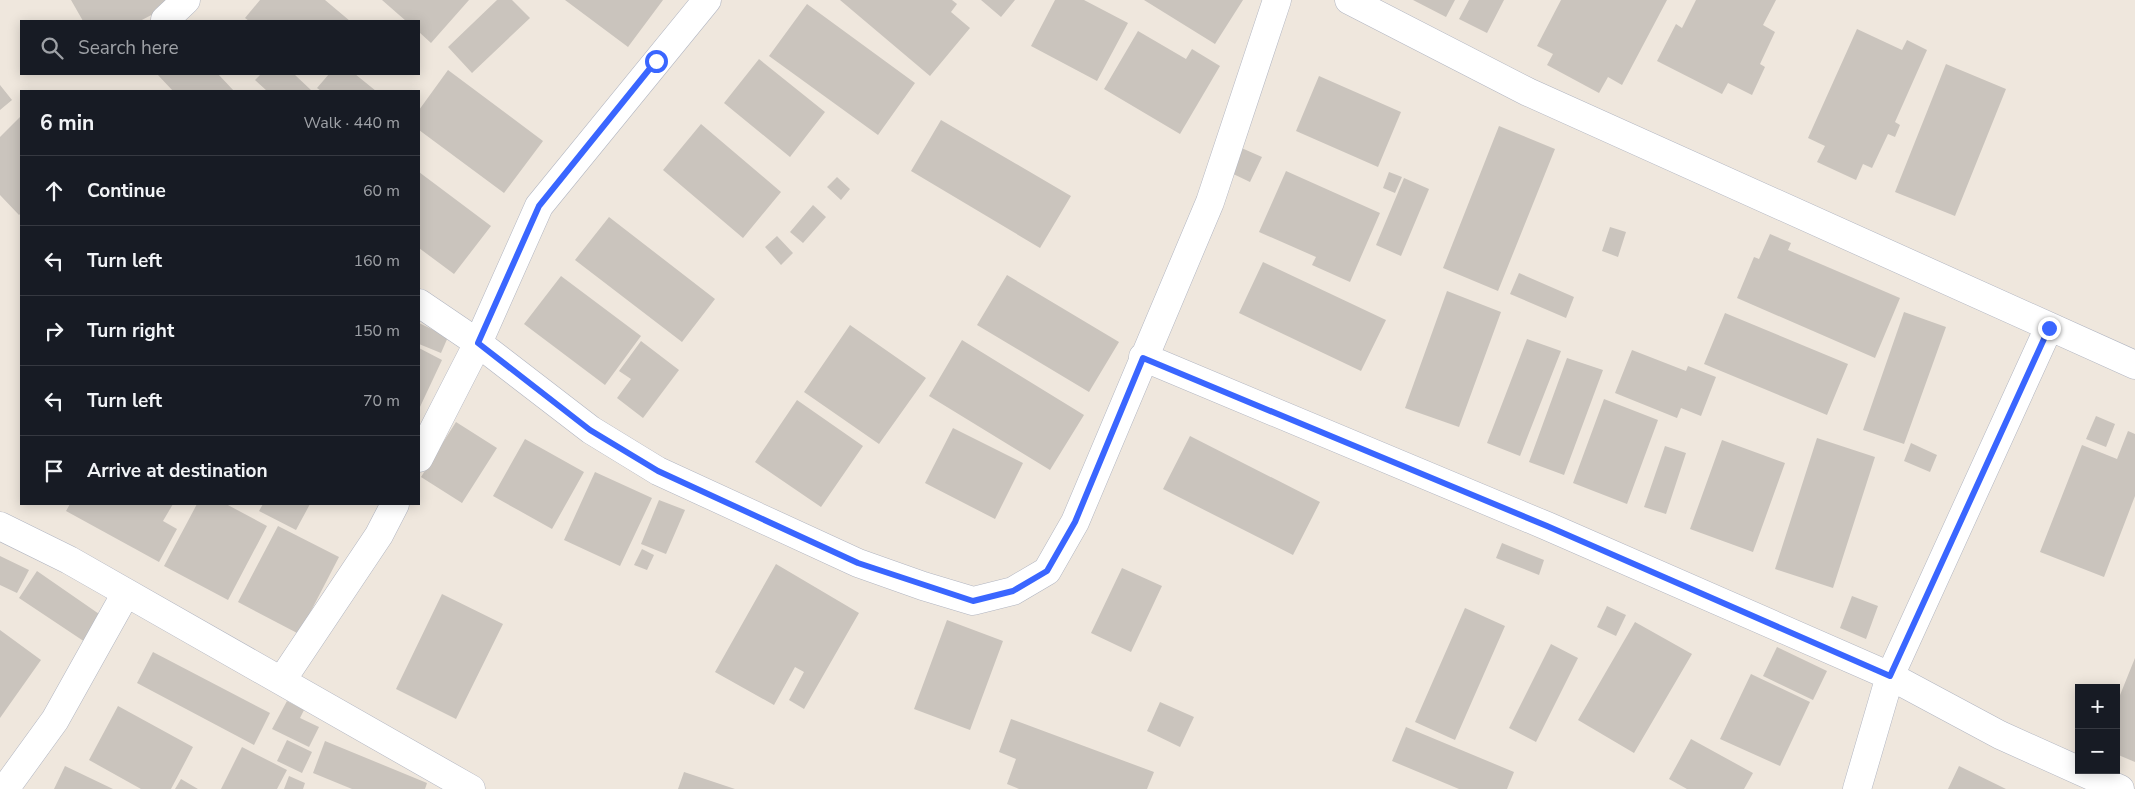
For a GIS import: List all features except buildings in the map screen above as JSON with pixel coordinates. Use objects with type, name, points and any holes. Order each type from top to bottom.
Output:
[{"type":"street","points":[[165,20],[186,0]]},
{"type":"street","points":[[420,456],[478,343],[539,206],[707,0]]},
{"type":"street","points":[[420,304],[478,343],[590,430],[658,471],[858,563],[973,601],[1013,591],[1047,571],[1075,522],[1210,202],[1277,0]]},
{"type":"street","points":[[1349,0],[1528,92],[2049,328],[2135,365]]},
{"type":"street","points":[[1857,789],[1890,676],[2049,328]]},
{"type":"street","points":[[1143,358],[1547,526],[1890,676],[2000,735],[2120,789]]},
{"type":"street","points":[[282,680],[379,534],[394,505]]},
{"type":"street","points":[[0,526],[69,560],[282,680],[456,785]]},
{"type":"street","points":[[5,789],[56,720],[126,592]]},
{"type":"route","points":[[656,61],[539,206],[478,343],[590,430],[658,471],[858,563],[973,601],[1013,591],[1047,571],[1075,522],[1143,358],[1547,526],[1890,676],[2049,328]]}]
